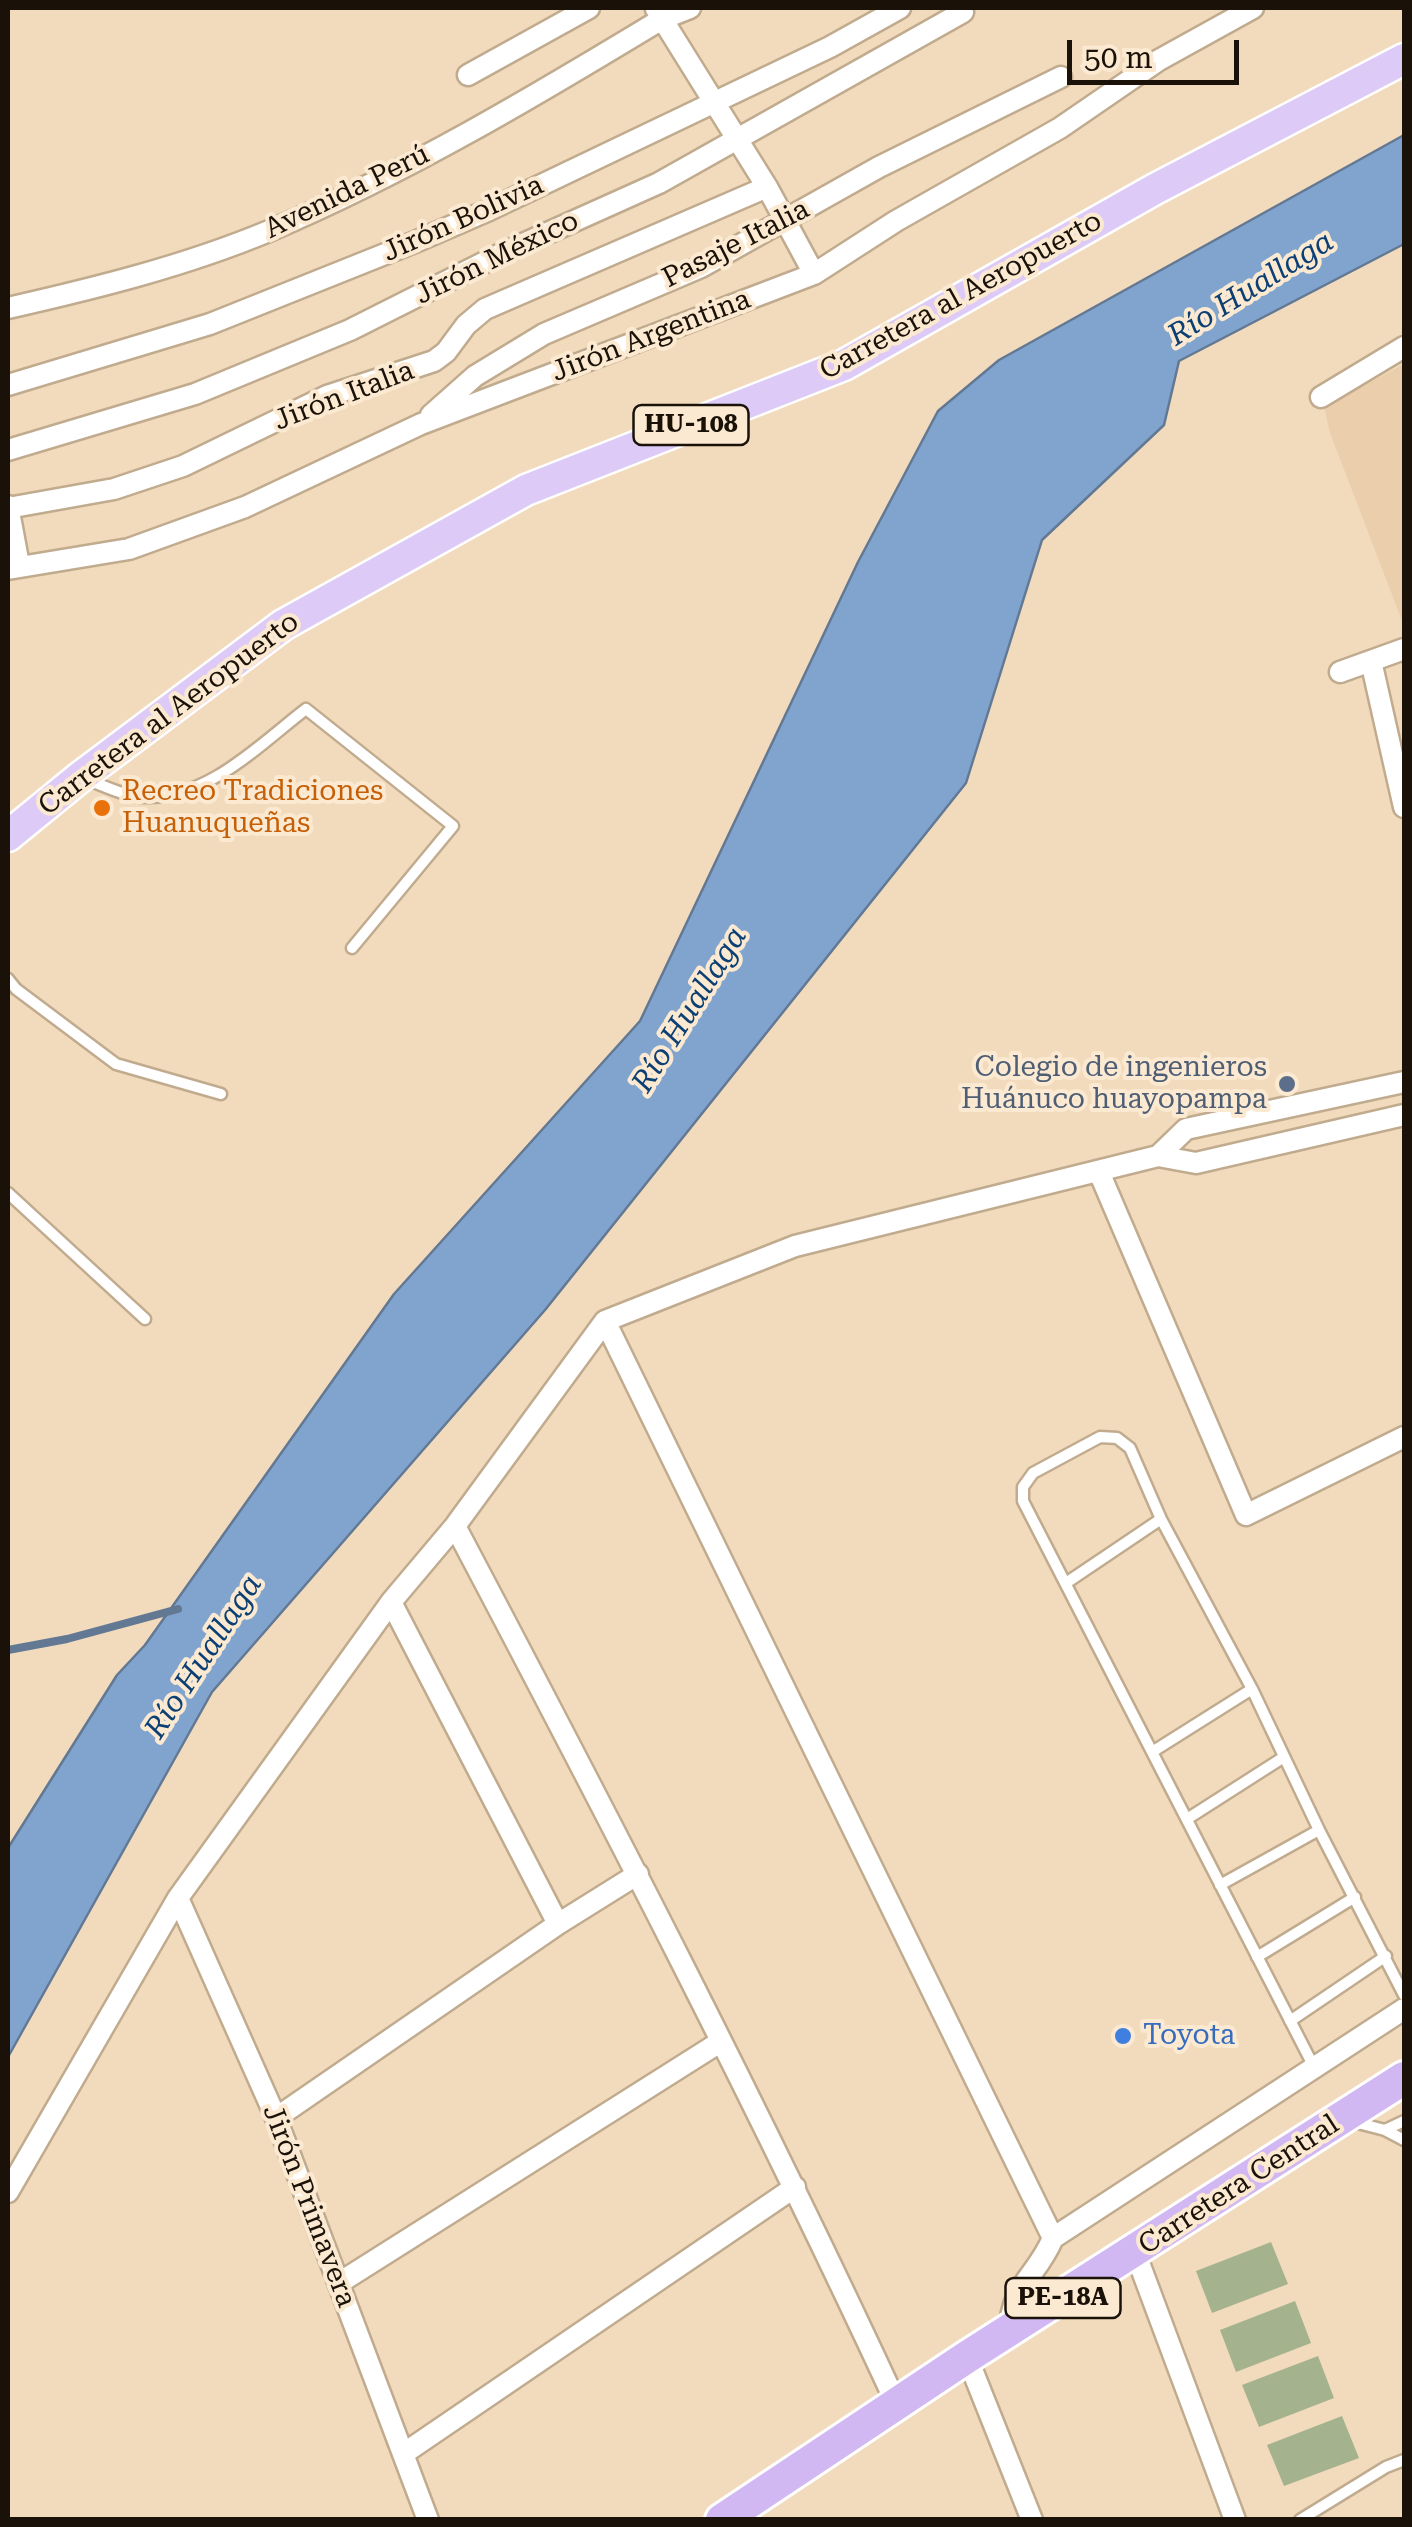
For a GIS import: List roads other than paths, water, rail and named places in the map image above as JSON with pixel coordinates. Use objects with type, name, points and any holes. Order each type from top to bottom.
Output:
[{"type":"highway","name":"Carretera Central","points":[[722,2520],[768,2496],[967,2357],[1404,2078]]},
{"type":"main road","name":"Carretera al Aeropuerto","points":[[8,836],[283,624],[526,490],[844,365],[1155,189],[1404,59]]},
{"type":"street","points":[[468,75],[589,8]]},
{"type":"street","name":"Avenida Perú","points":[[8,308],[171,266],[266,232],[380,182],[573,73],[658,13],[690,8]]},
{"type":"street","name":"Jirón Bolivia","points":[[8,385],[210,324],[489,210],[830,46],[900,8]]},
{"type":"street","name":"Jirón Argentina","points":[[14,567],[129,549],[244,507],[420,424],[814,274],[896,221],[1060,128],[1159,60],[1253,8]]},
{"type":"street","name":"Jirón México","points":[[8,450],[195,394],[350,330],[503,253],[658,183],[962,12]]},
{"type":"street","points":[[658,13],[738,139],[814,274]]},
{"type":"street","name":"Pasaje Italia","points":[[420,424],[475,376],[544,334],[701,266],[880,167],[1061,77]]},
{"type":"street","name":"Jirón Italia","points":[[8,507],[114,489],[166,472],[328,396],[420,367],[446,352],[466,325],[486,309],[767,188]]},
{"type":"street","points":[[1321,397],[1404,347]]},
{"type":"street","points":[[8,507],[14,567]]},
{"type":"street","points":[[1340,672],[1404,649]]},
{"type":"street","points":[[1372,661],[1404,808]]},
{"type":"street","points":[[1158,1156],[1186,1130],[1404,1082]]},
{"type":"street","points":[[8,2192],[178,1898],[391,1602],[455,1526],[604,1321],[796,1246],[1158,1156],[1196,1164],[1404,1116]]},
{"type":"street","points":[[1098,1172],[1246,1514],[1404,1436]]},
{"type":"street","points":[[604,1321],[1053,2238]]},
{"type":"street","points":[[455,1526],[638,1874],[796,2187],[897,2405]]},
{"type":"street","points":[[391,1602],[558,1924]]},
{"type":"street","points":[[276,2118],[558,1924],[638,1874]]},
{"type":"street","name":"Jirón Primavera","points":[[178,1898],[276,2118],[428,2520]]},
{"type":"street","points":[[1009,2333],[1011,2308],[1021,2284],[1047,2252],[1053,2238],[1404,2009]]},
{"type":"street","points":[[339,2283],[720,2042]]},
{"type":"street","points":[[403,2454],[796,2187]]},
{"type":"street","points":[[1134,2252],[1235,2520]]},
{"type":"street","points":[[967,2357],[1032,2520]]},
{"type":"lane","points":[[79,778],[140,798],[168,796],[207,784],[306,709],[453,826],[352,948]]},
{"type":"lane","points":[[8,979],[116,1064],[222,1094]]},
{"type":"lane","points":[[8,1193],[145,1319]]},
{"type":"lane","points":[[1314,2068],[1022,1500],[1024,1486],[1033,1473],[1100,1437],[1117,1438],[1130,1448],[1161,1519],[1252,1688],[1404,1995]]},
{"type":"lane","points":[[1066,1584],[1161,1519]]},
{"type":"lane","points":[[1152,1752],[1252,1688]]},
{"type":"lane","points":[[1186,1819],[1284,1757]]},
{"type":"lane","points":[[1220,1884],[1320,1830]]},
{"type":"lane","points":[[1258,1957],[1355,1897]]},
{"type":"lane","points":[[1290,2020],[1386,1956]]},
{"type":"lane","points":[[1342,2119],[1385,2130],[1404,2140]]},
{"type":"lane","points":[[1385,2130],[1404,2121]]},
{"type":"lane","points":[[1300,2520],[1404,2460]]},
{"type":"water","name":"Río Huallaga","points":[[1404,135],[1404,244],[1179,361],[1164,425],[1042,540],[966,783],[545,1310],[212,1692],[8,2057],[8,1848],[117,1675],[145,1645],[394,1294],[640,1021],[858,562],[938,411],[999,360]]},
{"type":"waterway","points":[[8,1650],[67,1639],[178,1609]]},
{"type":"place","name":"Recreo Tradiciones Huanuqueñas","points":[[102,808]]},
{"type":"place","name":"Colegio de ingenieros Huánuco huayopampa","points":[[1287,1084]]},
{"type":"place","name":"Toyota","points":[[1123,2036]]}]
